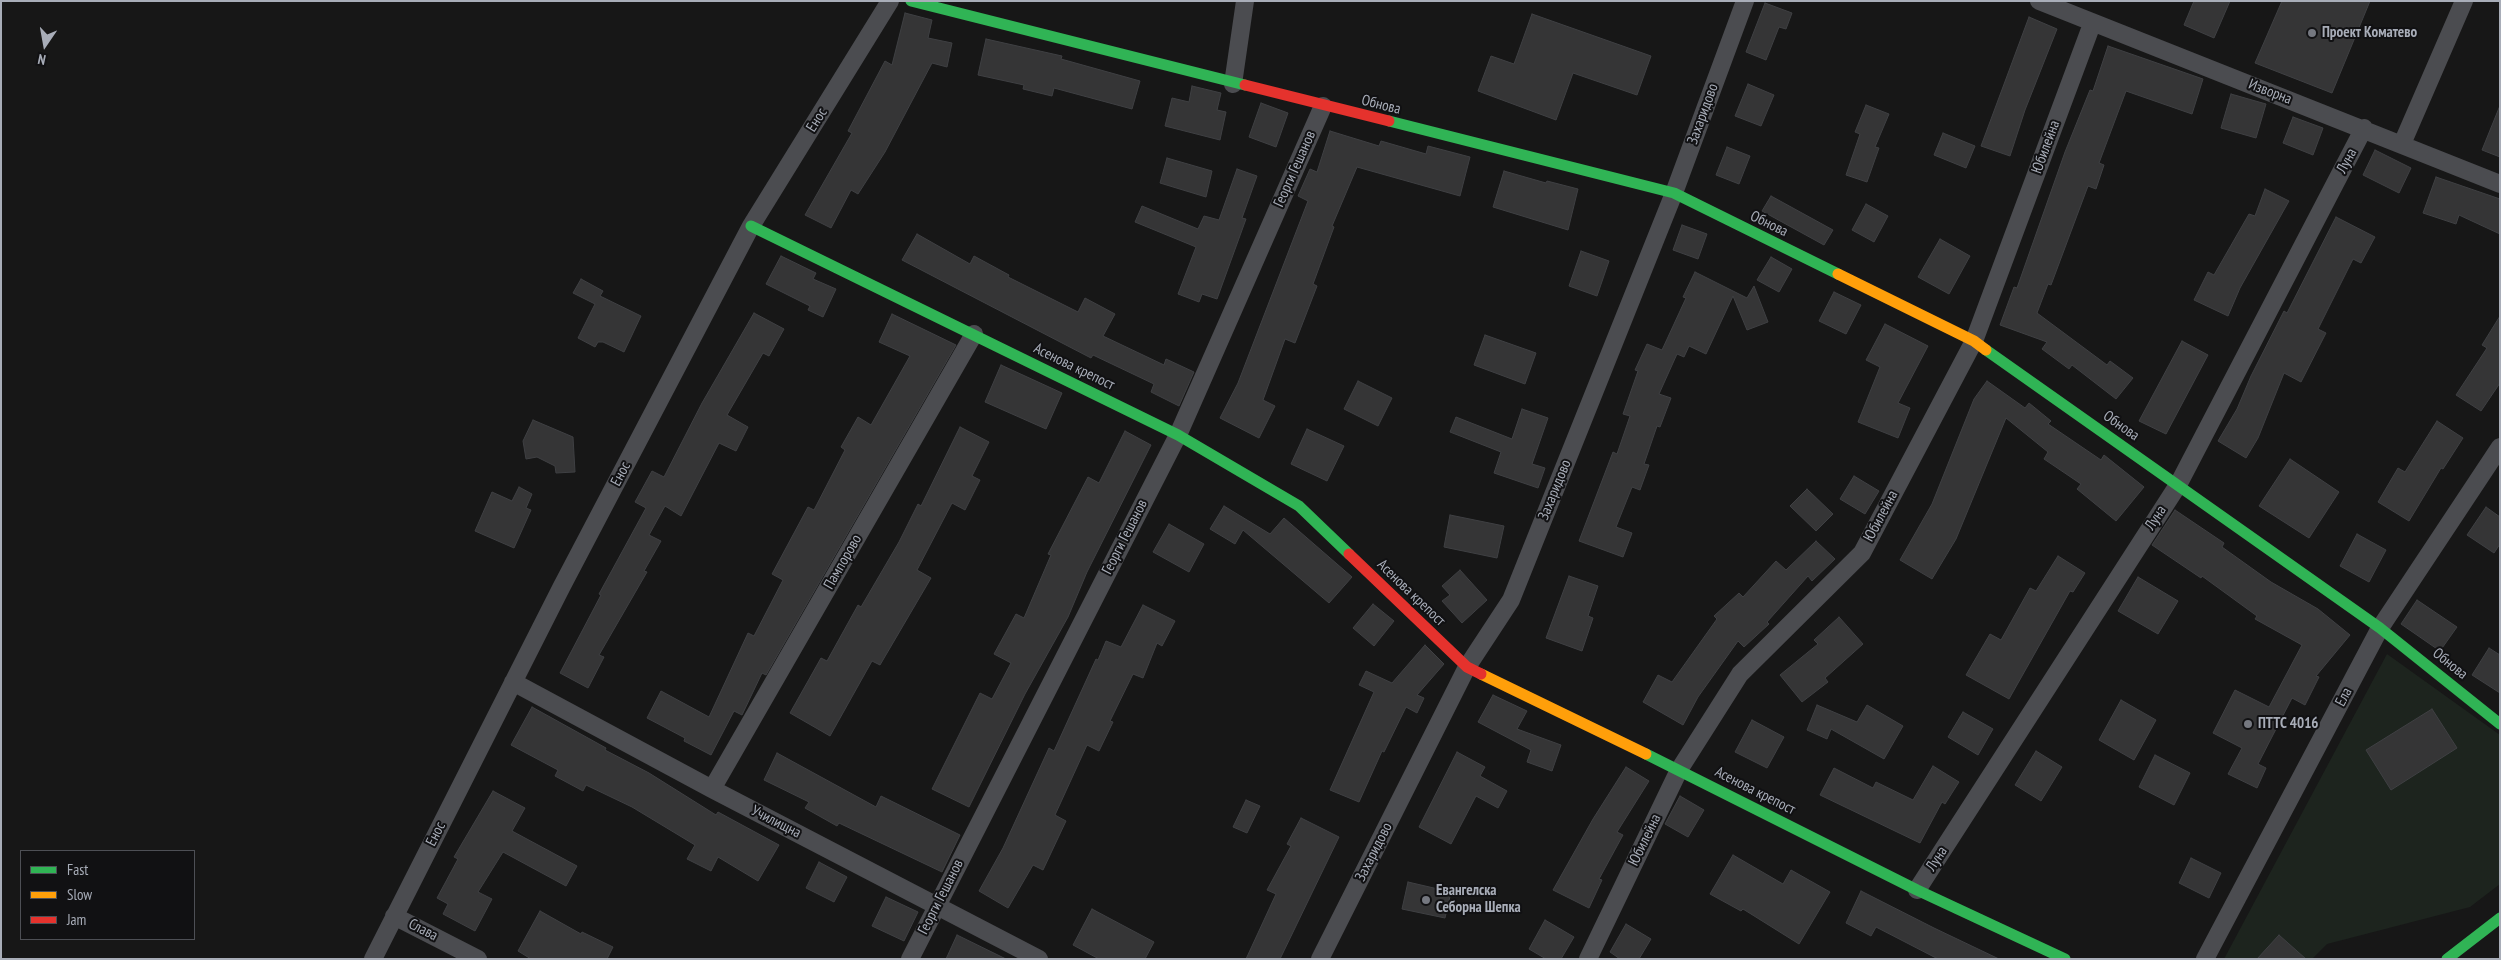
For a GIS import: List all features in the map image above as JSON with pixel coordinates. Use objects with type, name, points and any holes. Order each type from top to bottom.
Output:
[{"type":"street","name":"Енос","points":[[373,959],[513,682],[752,226],[890,1]]},
{"type":"street","name":"Обнова","points":[[911,1],[1233,84],[1674,193],[1974,341],[2380,628],[2500,724]]},
{"type":"street","points":[[1233,84],[1245,1]]},
{"type":"street","name":"Захаридово","points":[[1320,959],[1467,667],[1511,600],[1674,193],[1745,1]]},
{"type":"street","name":"Изворна","points":[[2039,1],[2092,24],[2364,128],[2500,184]]},
{"type":"street","points":[[2402,144],[2464,1]]},
{"type":"street","name":"Юбилейна","points":[[1588,959],[1679,770],[1740,674],[1862,553],[1974,341],[2092,24]]},
{"type":"street","name":"Георги Гешанов","points":[[910,959],[1178,435],[1323,106]]},
{"type":"street","name":"Луна","points":[[1917,890],[2178,484],[2364,128]]},
{"type":"street","name":"Асенова крепост","points":[[752,226],[1178,435],[1299,506],[1467,667],[1679,770],[1917,890],[2064,959]]},
{"type":"street","name":"Пампорово","points":[[712,789],[974,334]]},
{"type":"street","name":"Ела","points":[[2205,959],[2380,628],[2500,447]]},
{"type":"street","name":"Училищна","points":[[513,682],[712,789],[1040,959]]},
{"type":"street","name":"Слава","points":[[394,916],[478,959]]},
{"type":"street","points":[[2447,959],[2500,918]]},
{"type":"shaded area","points":[[2387,654],[2500,735],[2500,884],[2470,907],[2327,944],[2312,959],[2224,959]]},
{"type":"building","points":[[2194,1],[2230,1],[2214,38],[2184,25]]},
{"type":"building","name":"Проект Коматево","points":[[2282,1],[2370,1],[2332,93],[2255,63]]},
{"type":"building","points":[[1765,3],[1792,13],[1786,29],[1779,27],[1766,60],[1746,52]]},
{"type":"building","points":[[905,13],[932,20],[928,38],[952,43],[947,67],[932,63],[885,152],[858,194],[851,190],[831,228],[805,215],[852,133],[848,131],[885,61],[892,65]]},
{"type":"building","points":[[1532,14],[1651,56],[1637,95],[1573,73],[1556,120],[1478,91],[1491,56],[1514,64]]},
{"type":"building","points":[[2029,17],[2057,29],[2025,110],[2010,156],[1981,146]]},
{"type":"building","points":[[986,39],[1062,56],[1061,59],[1140,81],[1132,109],[1054,88],[1052,96],[1023,89],[1024,85],[978,75]]},
{"type":"building","points":[[2108,46],[2203,79],[2192,114],[2126,91],[2099,163],[2104,165],[2096,189],[2088,186],[2051,285],[2048,284],[2037,313],[2107,365],[2110,361],[2133,378],[2116,399],[2072,365],[2069,369],[2042,349],[2047,342],[2000,325],[2014,287],[2017,288],[2065,152],[2090,90],[2093,91]]},
{"type":"building","points":[[1748,84],[1774,95],[1761,126],[1735,116]]},
{"type":"building","points":[[1192,86],[1221,93],[1217,110],[1226,112],[1220,140],[1165,126],[1172,98],[1189,102]]},
{"type":"building","points":[[2231,94],[2266,104],[2256,138],[2221,128]]},
{"type":"building","points":[[1261,103],[1288,113],[1276,147],[1249,137]]},
{"type":"building","points":[[1866,105],[1889,114],[1875,147],[1879,148],[1867,182],[1846,175],[1860,134],[1855,132]]},
{"type":"building","points":[[2500,108],[2500,157],[2482,150]]},
{"type":"building","points":[[2293,117],[2323,128],[2313,155],[2283,143]]},
{"type":"building","points":[[1330,131],[1379,146],[1381,141],[1426,154],[1428,146],[1470,157],[1460,196],[1357,167],[1332,226],[1334,227],[1313,284],[1317,286],[1295,343],[1285,339],[1263,400],[1275,406],[1259,438],[1220,418],[1238,383],[1308,201],[1298,196],[1310,169],[1317,172]]},
{"type":"building","points":[[1943,133],[1975,146],[1966,168],[1934,155]]},
{"type":"building","points":[[1727,147],[1750,156],[1739,184],[1716,175]]},
{"type":"building","points":[[2375,150],[2411,168],[2399,193],[2363,175]]},
{"type":"building","points":[[1167,158],[1212,171],[1206,197],[1160,183]]},
{"type":"building","points":[[1237,169],[1257,176],[1242,218],[1246,219],[1217,299],[1202,294],[1199,302],[1178,294],[1196,247],[1135,222],[1142,206],[1198,229],[1204,216],[1219,220]]},
{"type":"building","points":[[1504,171],[1546,183],[1547,181],[1578,189],[1568,230],[1493,207]]},
{"type":"building","points":[[2436,177],[2500,199],[2500,234],[2459,215],[2456,224],[2423,213]]},
{"type":"building","points":[[2265,189],[2289,201],[2240,288],[2228,316],[2194,300],[2208,272],[2214,275],[2249,214],[2255,216]]},
{"type":"building","points":[[1771,196],[1833,230],[1824,245],[1762,211]]},
{"type":"building","points":[[1866,204],[1888,216],[1874,242],[1852,230]]},
{"type":"building","points":[[2336,217],[2375,237],[2361,263],[2353,259],[2318,329],[2326,333],[2301,382],[2284,373],[2258,438],[2246,458],[2218,441],[2237,409],[2251,376],[2284,311],[2287,313]]},
{"type":"building","points":[[1682,225],[1707,234],[1698,259],[1673,250]]},
{"type":"building","points":[[917,234],[970,264],[974,256],[1009,275],[1008,277],[1078,312],[1085,298],[1115,314],[1103,336],[1164,365],[1166,359],[1194,372],[1179,406],[1151,392],[1154,384],[1093,355],[1091,358],[902,260]]},
{"type":"building","points":[[1940,239],[1970,256],[1949,294],[1918,277]]},
{"type":"building","points":[[1581,251],[1609,261],[1597,296],[1569,286]]},
{"type":"building","points":[[781,256],[816,273],[813,279],[836,289],[823,317],[808,310],[810,306],[766,284]]},
{"type":"building","points":[[1771,257],[1792,269],[1779,292],[1757,280]]},
{"type":"building","points":[[1695,272],[1747,298],[1754,286],[1768,322],[1747,330],[1733,296],[1706,354],[1689,346],[1684,357],[1677,354],[1659,394],[1671,398],[1660,427],[1657,426],[1644,464],[1649,465],[1640,490],[1632,487],[1616,527],[1632,533],[1623,557],[1579,541],[1613,452],[1617,454],[1630,416],[1623,414],[1638,371],[1635,370],[1647,344],[1662,350],[1686,298],[1683,297]]},
{"type":"building","points":[[581,279],[603,291],[600,296],[641,316],[624,352],[603,342],[598,342],[595,347],[578,338],[595,304],[573,293]]},
{"type":"building","points":[[1834,292],[1861,305],[1846,334],[1819,321]]},
{"type":"building","points":[[754,313],[784,329],[769,356],[763,353],[727,415],[748,427],[736,451],[719,443],[681,516],[665,506],[649,535],[661,541],[644,571],[647,572],[599,655],[604,657],[588,688],[560,673],[601,595],[599,594],[646,508],[635,502],[652,471],[664,477],[702,403]]},
{"type":"building","points":[[892,314],[956,345],[766,675],[762,673],[742,715],[734,711],[711,755],[684,741],[685,738],[647,718],[661,691],[709,717],[748,633],[754,636],[783,580],[772,574],[808,507],[814,510],[845,450],[841,447],[858,417],[871,425],[910,356],[879,342]]},
{"type":"building","points":[[2500,316],[2500,383],[2481,411],[2456,395],[2487,348],[2482,345]]},
{"type":"building","points":[[1885,324],[1928,346],[1898,403],[1910,408],[1898,438],[1858,422],[1880,367],[1866,360]]},
{"type":"building","points":[[1485,335],[1536,353],[1525,384],[1474,365]]},
{"type":"building","points":[[2182,341],[2208,355],[2166,434],[2139,421]]},
{"type":"building","points":[[1001,365],[1062,393],[1046,429],[985,402]]},
{"type":"building","points":[[1358,381],[1392,398],[1378,426],[1344,409]]},
{"type":"building","points":[[1987,381],[2025,408],[2029,403],[2051,421],[2048,424],[2101,460],[2104,455],[2144,487],[2116,521],[2077,489],[2081,484],[2044,459],[2048,452],[2006,418],[1956,539],[1932,579],[1900,560],[1932,504],[1974,399]]},
{"type":"building","points":[[1522,409],[1548,418],[1532,464],[1545,468],[1538,488],[1494,473],[1501,452],[1450,432],[1456,417],[1512,439]]},
{"type":"building","points":[[533,420],[573,437],[575,472],[556,473],[555,466],[537,457],[526,459],[523,441]]},
{"type":"building","points":[[2437,421],[2463,438],[2443,469],[2441,468],[2409,521],[2378,502],[2398,468],[2405,472]]},
{"type":"building","points":[[960,427],[989,442],[972,476],[980,480],[965,510],[952,503],[917,570],[931,578],[880,665],[872,661],[830,736],[790,713],[821,658],[827,661],[858,605],[861,607],[899,542],[918,504],[921,506]]},
{"type":"building","points":[[1307,429],[1344,446],[1327,481],[1291,464]]},
{"type":"building","points":[[1125,431],[1151,445],[1087,572],[1068,617],[1025,694],[969,807],[932,789],[980,693],[992,699],[1011,663],[994,654],[1016,614],[1024,618],[1051,555],[1048,554],[1088,477],[1099,483]]},
{"type":"building","points":[[2290,459],[2339,492],[2309,538],[2259,506]]},
{"type":"building","points":[[1854,476],[1879,491],[1865,514],[1840,499]]},
{"type":"building","points":[[519,487],[532,494],[526,508],[531,510],[514,548],[475,531],[492,492],[512,501]]},
{"type":"building","points":[[1807,489],[1833,514],[1816,531],[1790,506]]},
{"type":"building","points":[[1224,506],[1270,534],[1284,518],[1352,577],[1329,603],[1243,530],[1235,544],[1210,529]]},
{"type":"building","points":[[2486,507],[2500,517],[2500,544],[2494,553],[2467,535]]},
{"type":"building","points":[[2175,510],[2224,543],[2222,547],[2271,582],[2318,609],[2350,635],[2316,676],[2319,677],[2305,705],[2292,698],[2258,764],[2266,768],[2257,788],[2228,774],[2242,748],[2213,733],[2235,690],[2269,707],[2302,645],[2255,619],[2257,616],[2202,576],[2201,578],[2152,545]]},
{"type":"building","points":[[1450,515],[1504,526],[1497,558],[1444,547]]},
{"type":"building","points":[[1169,524],[1204,544],[1189,572],[1153,552]]},
{"type":"building","points":[[2357,534],[2386,550],[2369,582],[2340,566]]},
{"type":"building","points":[[1816,541],[1835,559],[1812,581],[1808,576],[1767,622],[1769,624],[1744,647],[1738,641],[1698,697],[1683,725],[1643,702],[1658,675],[1672,682],[1717,619],[1714,616],[1739,593],[1743,597],[1776,561],[1786,570]]},
{"type":"building","points":[[2058,556],[2085,573],[2073,592],[2070,591],[2009,699],[1966,675],[1990,634],[2001,640],[2030,588],[2036,591]]},
{"type":"building","points":[[1460,570],[1487,600],[1462,623],[1442,601],[1450,595],[1442,586]]},
{"type":"building","points":[[1569,576],[1598,586],[1588,616],[1593,618],[1582,651],[1546,638]]},
{"type":"building","points":[[2138,577],[2178,601],[2158,634],[2118,611]]},
{"type":"building","points":[[2417,600],[2457,627],[2440,651],[2401,624]]},
{"type":"building","points":[[1373,604],[1394,621],[1374,646],[1353,628]]},
{"type":"building","points":[[1143,605],[1175,621],[1162,646],[1157,643],[1143,678],[1133,674],[1110,721],[1113,722],[1099,751],[1087,745],[1055,815],[1066,821],[1043,870],[1033,865],[1008,908],[979,891],[1003,848],[1049,748],[1054,751],[1106,641],[1121,647]]},
{"type":"building","points":[[1839,617],[1863,644],[1825,678],[1828,682],[1802,702],[1780,675],[1818,644],[1814,640]]},
{"type":"building","points":[[1425,645],[1444,664],[1417,695],[1424,698],[1417,713],[1406,707],[1384,752],[1382,751],[1359,802],[1330,790],[1374,692],[1359,685],[1366,671],[1392,683]]},
{"type":"building","points":[[2489,648],[2500,655],[2500,693],[2472,675]]},
{"type":"building","points":[[1493,695],[1527,711],[1517,729],[1561,745],[1552,771],[1527,762],[1531,750],[1478,722]]},
{"type":"building","points":[[2121,700],[2156,720],[2134,760],[2099,740]]},
{"type":"building","points":[[1817,705],[1857,722],[1867,705],[1903,726],[1884,759],[1831,729],[1827,739],[1807,730]]},
{"type":"building","points":[[532,707],[606,748],[605,750],[649,773],[716,815],[718,812],[779,845],[758,881],[718,857],[711,871],[687,859],[695,845],[632,807],[586,785],[583,791],[555,776],[558,770],[511,745]]},
{"type":"building","points":[[2432,709],[2457,748],[2391,790],[2366,750]]},
{"type":"building","points":[[1963,712],[1993,729],[1978,755],[1948,737]]},
{"type":"building","points":[[1752,720],[1784,737],[1767,768],[1735,752]]},
{"type":"building","points":[[2036,751],[2062,767],[2041,801],[2015,785]]},
{"type":"building","points":[[1457,752],[1485,767],[1480,776],[1507,791],[1498,808],[1476,796],[1451,844],[1419,827]]},
{"type":"building","points":[[777,753],[876,807],[881,796],[960,835],[942,872],[839,823],[837,826],[805,808],[809,802],[764,780]]},
{"type":"building","points":[[2155,755],[2190,773],[2174,805],[2139,787]]},
{"type":"building","points":[[1933,766],[1959,782],[1945,804],[1942,802],[1920,843],[1820,795],[1834,768],[1873,788],[1876,782],[1913,800]]},
{"type":"building","points":[[1626,767],[1649,781],[1617,832],[1623,835],[1599,879],[1602,880],[1589,908],[1553,890],[1593,819]]},
{"type":"building","points":[[493,791],[525,808],[512,831],[577,866],[566,886],[503,852],[478,892],[492,899],[475,931],[443,914],[448,904],[437,898],[458,859],[454,857]]},
{"type":"building","points":[[1680,796],[1704,810],[1688,837],[1665,824]]},
{"type":"building","points":[[1246,800],[1260,806],[1247,833],[1233,827]]},
{"type":"building","points":[[1301,818],[1339,837],[1280,959],[1246,959],[1276,894],[1267,890],[1291,846],[1287,844]]},
{"type":"building","points":[[1733,855],[1783,884],[1791,870],[1830,892],[1799,944],[1743,909],[1741,911],[1710,894]]},
{"type":"building","points":[[2191,858],[2221,873],[2209,898],[2179,883]]},
{"type":"building","points":[[819,862],[847,877],[834,902],[806,888]]},
{"type":"building","name":"Евангелска Себорна Шепка","points":[[1408,882],[1451,892],[1445,918],[1402,909]]},
{"type":"building","points":[[1861,891],[1999,959],[1938,959],[1876,927],[1871,936],[1846,923]]},
{"type":"building","points":[[886,897],[918,912],[904,941],[872,926]]},
{"type":"building","points":[[1092,909],[1154,942],[1145,959],[1099,959],[1073,945]]},
{"type":"building","points":[[540,911],[581,934],[582,932],[613,947],[607,959],[531,959],[518,951]]},
{"type":"building","points":[[1545,920],[1574,937],[1561,959],[1546,959],[1529,949]]},
{"type":"building","points":[[1626,924],[1651,939],[1639,959],[1620,959],[1610,952]]},
{"type":"building","points":[[957,935],[1006,959],[946,959]]},
{"type":"building","points":[[2279,935],[2306,959],[2257,959]]},
{"type":"traffic: fast","points":[[911,1],[1245,85]]},
{"type":"traffic: fast","points":[[1389,121],[1674,193],[1838,274]]},
{"type":"traffic: fast","points":[[751,226],[1178,435],[1299,506],[1349,554]]},
{"type":"traffic: fast","points":[[1986,350],[2380,628],[2500,724]]},
{"type":"traffic: fast","points":[[1646,754],[1917,890],[2065,959]]},
{"type":"traffic: fast","points":[[2447,959],[2500,918]]},
{"type":"traffic: slow","points":[[1838,274],[1974,341],[1986,350]]},
{"type":"traffic: slow","points":[[1481,674],[1646,754]]},
{"type":"traffic: jam","points":[[1245,85],[1389,121]]},
{"type":"traffic: jam","points":[[1349,554],[1467,667],[1481,674]]},
{"type":"place","name":"Проект Коматево","points":[[2312,33]]},
{"type":"place","name":"ПТТС 4016","points":[[2248,724]]},
{"type":"place","name":"Евангелска Себорна Шепка","points":[[1426,900]]}]
